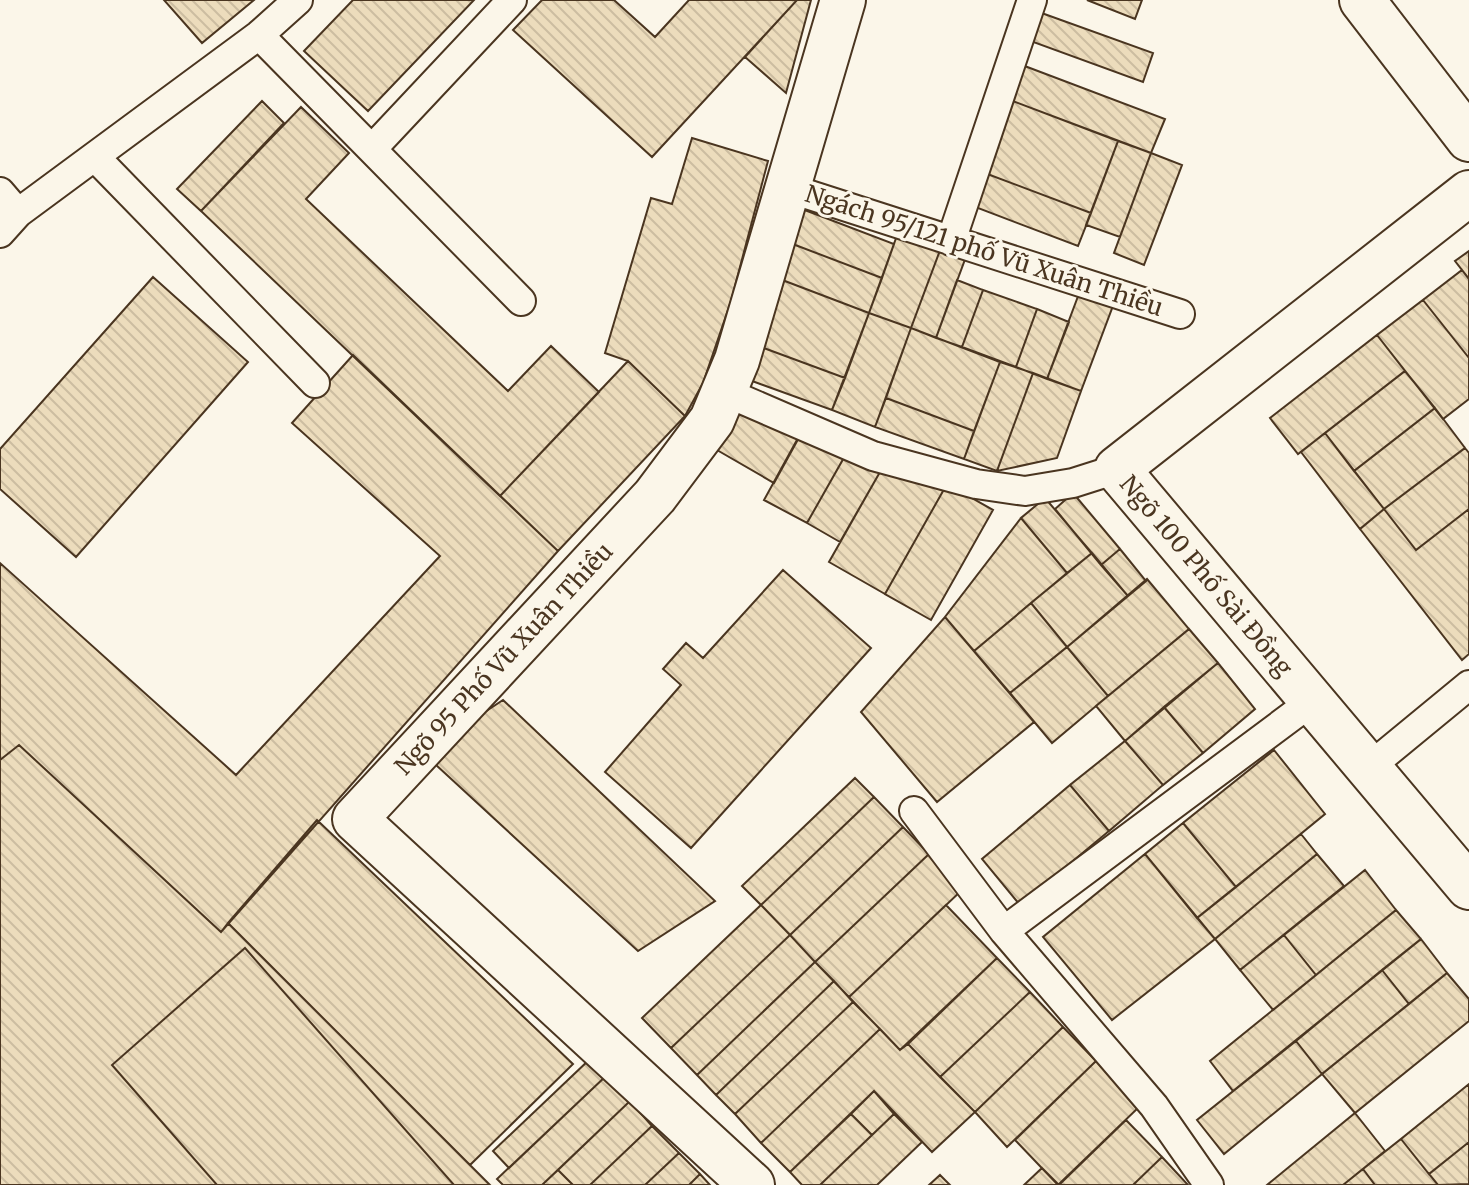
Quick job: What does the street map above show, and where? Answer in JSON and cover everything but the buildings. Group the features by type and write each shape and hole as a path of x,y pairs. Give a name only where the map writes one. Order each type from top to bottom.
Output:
{"street":[{"name":"Ngõ 95 Phố Vũ Xuân Thiều","path":"752,1185 355,819 655,496 695,447 725,392 843,0"},
{"path":"1362,0 1469,139"},
{"path":"1117,469 1469,193"},
{"name":"Ngõ 100 Phố Sài Đồng","path":"1117,469 1469,887"}],"lane":[{"path":"0,192 9,223 259,35 298,0"},
{"path":"372,149 512,0"},
{"path":"951,241 1032,0"},
{"path":"259,35 521,301"},
{"path":"95,157 315,383"},
{"name":"Ngách 95/121 phố Vũ Xuân Thiều","path":"788,188 1180,314"},
{"name":"Ngõ 100 Phố Sài Đồng","path":"725,392 873,456 976,484 1025,491 1073,483 1117,469"},
{"path":"1367,769 1469,685"},
{"path":"1004,931 1311,702"},
{"path":"914,811 1004,931 1154,1106 1209,1185"}]}
